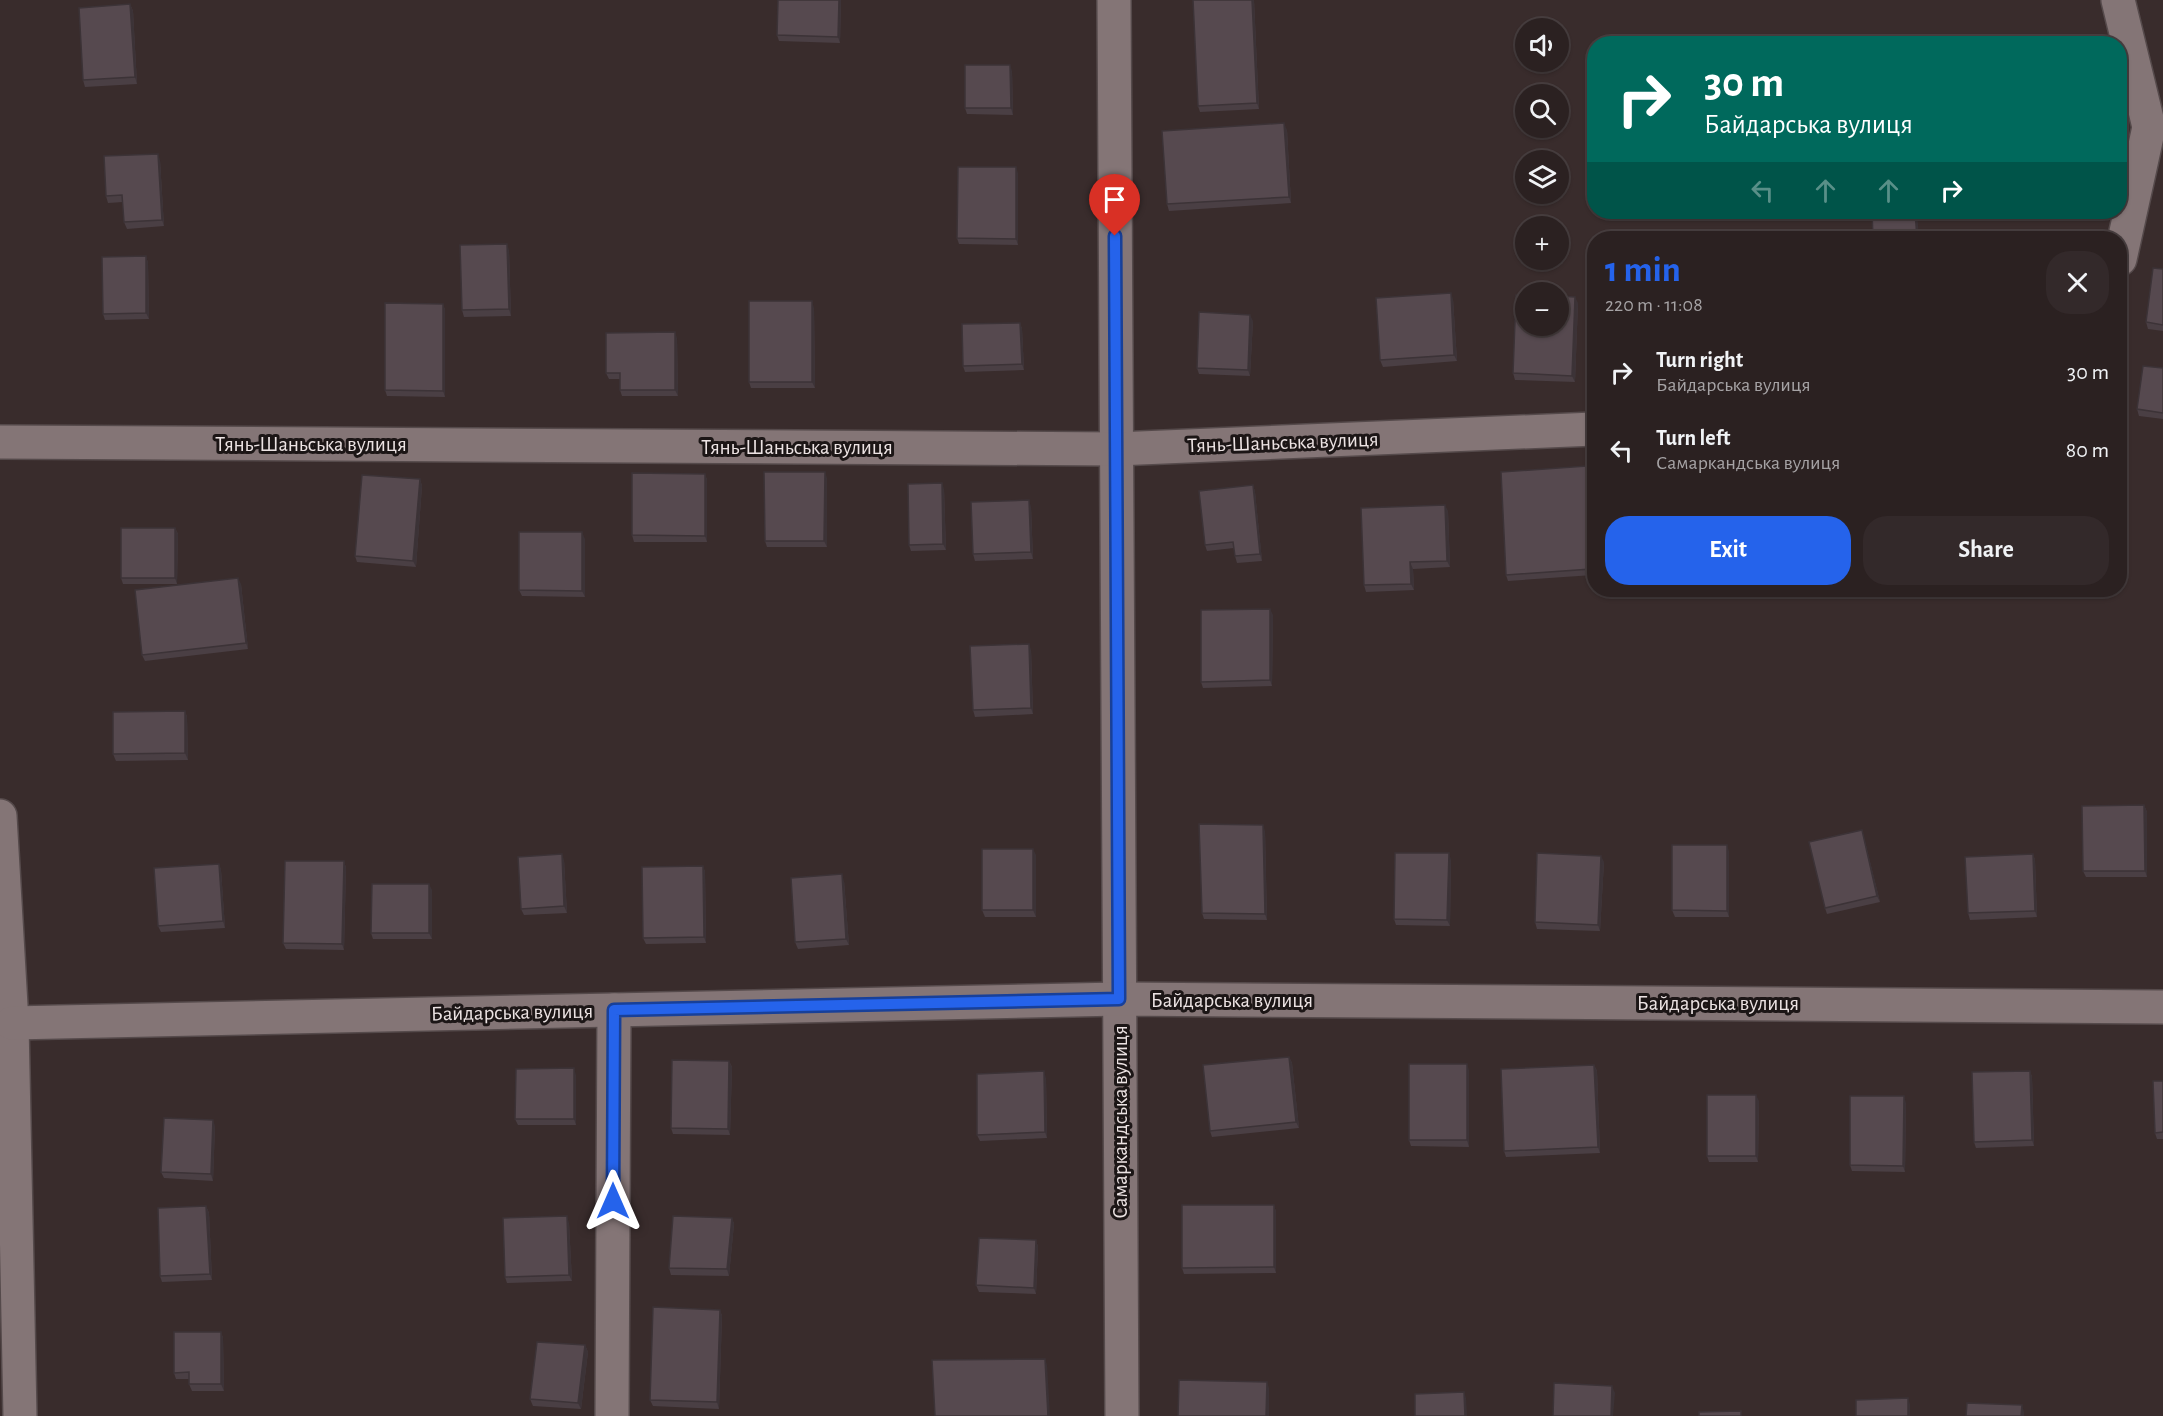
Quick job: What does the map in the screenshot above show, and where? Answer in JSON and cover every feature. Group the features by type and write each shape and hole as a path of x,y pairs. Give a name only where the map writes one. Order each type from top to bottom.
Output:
{"street":[{"name":"Самаркандська вулиця","path":"1114,0 1122,1416"},
{"path":"2118,0 2127,36"},
{"path":"2126,231 2149,127 2127,37"},
{"name":"Тянь-Шаньська вулиця","path":"0,442 1116,449 1587,429"},
{"path":"0,816 12,1023 20,1416"},
{"name":"Байдарська вулиця","path":"12,1023 1119,999 2163,1007"},
{"path":"612,1416 614,1010"}],"building":[{"path":"778,0 839,0 838,37 777,35"},
{"path":"1193,0 1252,0 1257,103 1198,106"},
{"path":"130,4 135,77 83,80 79,8"},
{"path":"965,65 1010,65 1011,108 965,108"},
{"path":"1284,123 1289,197 1167,204 1162,131"},
{"path":"158,154 162,220 124,222 122,195 106,196 104,156"},
{"path":"958,167 1016,167 1016,239 957,238"},
{"path":"1872,219 1916,219 1916,231 1873,231"},
{"path":"507,244 509,309 462,310 460,245"},
{"path":"146,256 146,313 103,314 102,257"},
{"path":"2153,268 2163,269 2163,325 2146,322"},
{"path":"1451,293 1454,355 1380,360 1376,298"},
{"path":"1569,297 1575,297 1572,376 1513,373 1515,321 1515,336 1569,336"},
{"path":"749,301 812,301 812,382 749,382"},
{"path":"385,303 443,304 443,391 385,390"},
{"path":"1199,312 1250,315 1248,370 1197,368"},
{"path":"1020,323 1022,364 963,366 962,324"},
{"path":"675,332 675,390 620,390 620,373 606,373 606,333"},
{"path":"2143,366 2163,368 2163,413 2137,409"},
{"path":"1587,466 1587,569 1506,575 1501,472"},
{"path":"764,472 825,472 824,541 765,541"},
{"path":"632,473 705,474 705,536 632,535"},
{"path":"362,475 420,479 413,561 355,556"},
{"path":"942,483 943,544 909,545 908,484"},
{"path":"1253,485 1260,554 1235,556 1233,542 1205,545 1199,491"},
{"path":"1029,500 1031,552 973,554 971,502"},
{"path":"1445,505 1447,561 1410,562 1411,584 1364,585 1361,508"},
{"path":"121,528 175,528 175,578 121,578"},
{"path":"519,532 582,532 582,591 519,590"},
{"path":"238,578 246,643 142,655 135,590"},
{"path":"1270,609 1270,680 1201,682 1201,610"},
{"path":"1029,644 1031,708 973,710 970,646"},
{"path":"185,711 185,753 113,754 113,712"},
{"path":"2144,805 2145,871 2083,871 2082,806"},
{"path":"1199,824 1263,825 1265,914 1202,913"},
{"path":"1862,830 1877,896 1825,908 1809,842"},
{"path":"1672,845 1727,845 1727,911 1672,910"},
{"path":"982,849 1033,849 1033,910 982,910"},
{"path":"1395,853 1449,853 1447,920 1394,919"},
{"path":"1537,853 1601,856 1598,925 1535,922"},
{"path":"562,854 564,906 521,909 518,857"},
{"path":"2033,854 2035,911 1968,913 1965,857"},
{"path":"285,861 344,861 342,944 283,943"},
{"path":"219,864 223,921 158,926 154,868"},
{"path":"703,866 704,937 643,938 642,867"},
{"path":"842,874 846,939 795,942 791,878"},
{"path":"372,884 429,884 429,933 371,933"},
{"path":"1289,1057 1296,1122 1210,1131 1203,1065"},
{"path":"672,1060 729,1061 728,1129 671,1128"},
{"path":"1409,1064 1467,1064 1467,1140 1409,1140"},
{"path":"1594,1065 1598,1147 1504,1151 1501,1069"},
{"path":"574,1068 574,1119 515,1119 516,1069"},
{"path":"1044,1071 1045,1132 977,1135 977,1074"},
{"path":"2030,1071 2032,1140 1974,1142 1972,1072"},
{"path":"2153,1081 2163,1081 2163,1132 2155,1133"},
{"path":"1707,1095 1756,1095 1756,1156 1707,1156"},
{"path":"1850,1096 1904,1096 1903,1166 1850,1165"},
{"path":"164,1118 213,1120 211,1174 161,1172"},
{"path":"1182,1205 1274,1205 1274,1267 1182,1268"},
{"path":"206,1206 210,1274 160,1276 158,1208"},
{"path":"567,1216 569,1275 505,1277 503,1218"},
{"path":"673,1216 732,1218 727,1269 669,1268"},
{"path":"979,1238 1036,1240 1034,1288 976,1285"},
{"path":"653,1307 720,1310 717,1402 650,1400"},
{"path":"174,1332 221,1332 221,1384 189,1384 189,1372 174,1373"},
{"path":"537,1342 585,1345 578,1403 530,1399"},
{"path":"1045,1359 1048,1416 935,1416 932,1360"},
{"path":"1179,1380 1267,1382 1266,1416 1178,1416"},
{"path":"1554,1383 1612,1386 1611,1416 1553,1416"},
{"path":"1464,1392 1465,1416 1415,1416 1415,1394"},
{"path":"1908,1398 1908,1416 1856,1416 1856,1400"},
{"path":"1967,1403 2022,1405 2021,1416 1966,1416"},
{"path":"1741,1411 1741,1416 1699,1416 1699,1412"}],"route":[{"path":"613,1201 614,1010 1119,999 1115,236"}]}
